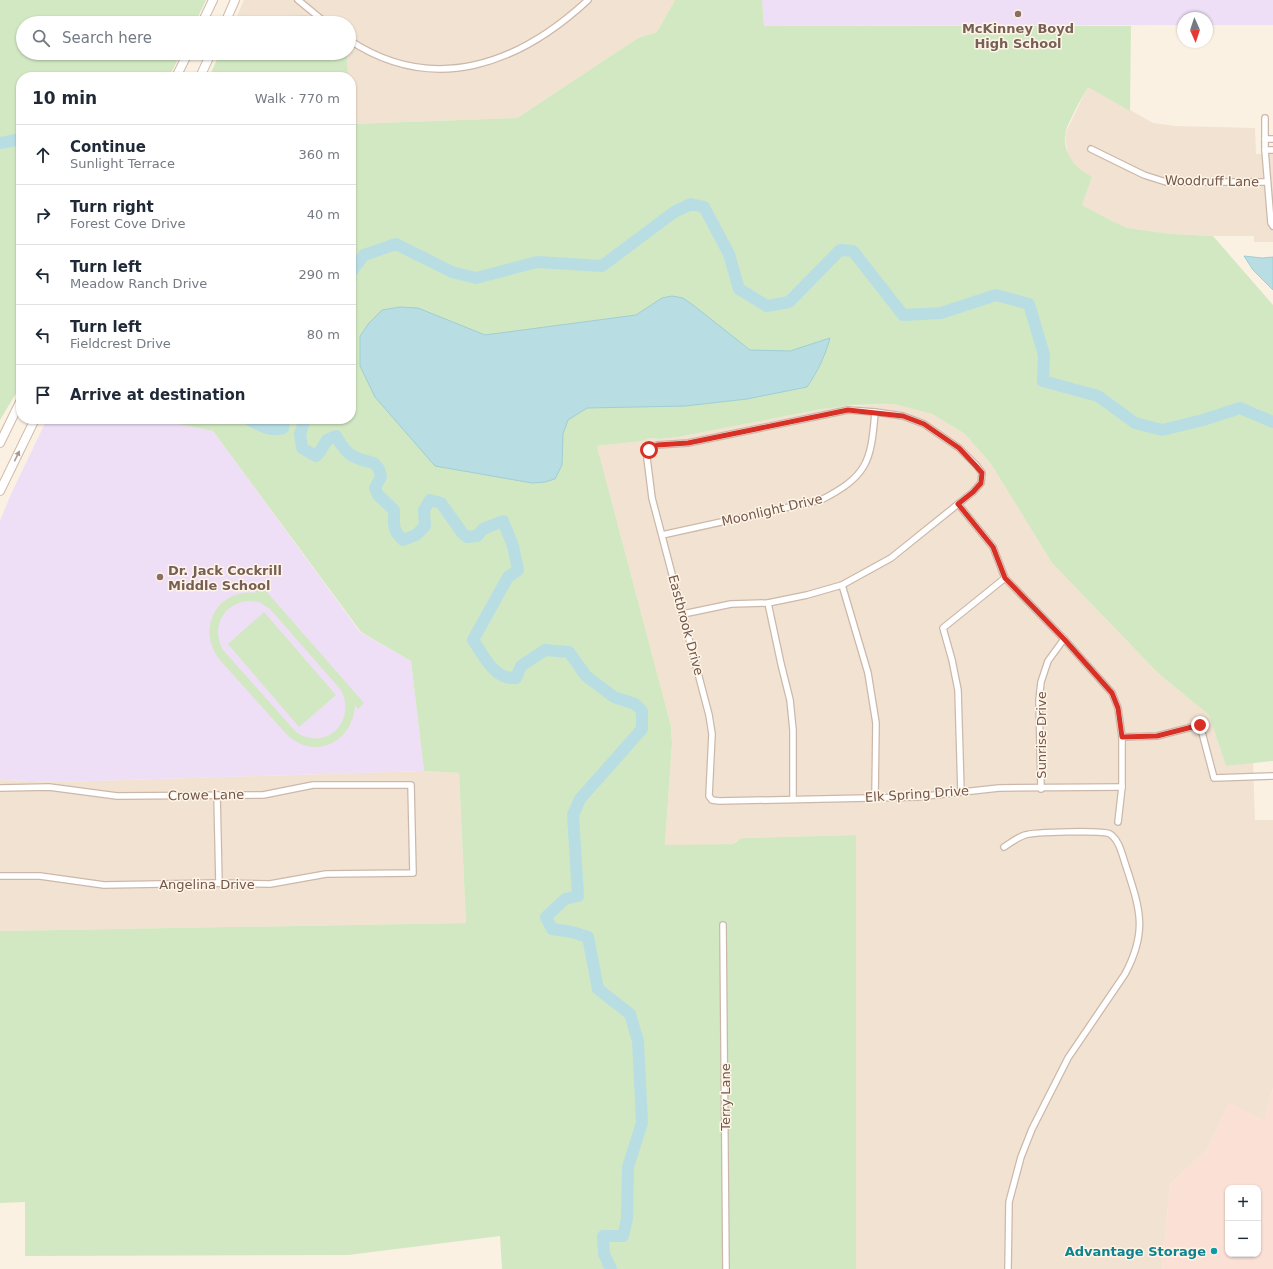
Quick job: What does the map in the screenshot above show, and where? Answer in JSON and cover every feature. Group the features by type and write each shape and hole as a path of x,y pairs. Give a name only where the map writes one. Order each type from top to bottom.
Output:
{"main road":[{"path":"205,16 213,0"},
{"path":"227,16 235,0"},
{"path":"178,72 184,60"},
{"path":"202,72 208,60"},
{"path":"0,442 16,410"},
{"path":"0,491 33,424"}],"street":[{"path":"298,0 317,16"},
{"path":"356,44 376,55 408,66 442,69 471,66 498,59 519,50 539,38 588,0"},
{"path":"1265,118 1267,182 1271,223 1273,226"},
{"path":"1265,139 1273,139"},
{"name":"Woodruff Lane","path":"1091,150 1144,175 1166,182 1267,182"},
{"path":"1265,150 1273,150"},
{"name":"Eastbrook Drive","path":"712,800 708,792 712,734 710,715 652,498 647,458 649,450 657,445 688,443 848,410 874,412"},
{"path":"683,614 731,604 768,603 807,595 842,585 891,558 973,492 981,483 982,473 959,448 924,424 903,416 874,412"},
{"name":"Moonlight Drive","path":"662,535 821,500 840,490 856,478 866,463 870,449 874,412"},
{"path":"958,504 993,547 1005,578 1064,639 1112,693 1118,708 1122,737 1122,787 1118,822"},
{"path":"961,792 958,690 952,660 943,628 1005,578"},
{"path":"842,585 868,673 874,709 876,723 875,798"},
{"path":"768,603 790,700 793,730 793,798"},
{"name":"Sunrise Drive","path":"1041,788 1039,700 1041,682 1048,661 1064,639"},
{"path":"1122,737 1157,736 1200,725 1214,778 1273,776"},
{"name":"Crowe Lane","path":"0,788 49,787 117,796 263,795 313,785 411,785 413,873"},
{"name":"Elk Spring Drive","path":"712,800 917,797 999,788 1122,787"},
{"path":"217,795 219,883"},
{"path":"1004,847 1025,834 1084,832 1109,833 1116,840 1138,901 1140,916 1140,931 1132,960 1125,974 1068,1058 1032,1129 1021,1157 1009,1202 1008,1269"},
{"name":"Angelina Drive","path":"0,876 40,876 104,884 270,884 326,874 413,873"},
{"name":"Terry Lane","path":"723,925 726,1269"}],"shaded area":[{"path":"244,0 675,0 657,32 638,38 517,118 356,124 356,72 348,72 347,60 356,60 356,16 237,16"},
{"name":"McKinney Boyd High School","path":"762,0 1273,0 1273,25 1213,25 1213,12 1177,12 1177,25 764,26"},
{"path":"1088,86 1153,123 1175,126 1255,128 1256,154 1273,154 1273,242 1254,242 1254,236 1171,234 1128,228 1082,205 1092,177 1080,170 1068,156 1065,134"},
{"path":"894,404 932,414 965,434 991,464 1052,563 1159,674 1209,715 1226,766 1253,763 1255,820 1273,820 1273,1088 1265,1121 1229,1103 1207,1150 1170,1184 1162,1269 856,1269 856,835 745,838 736,841 733,844 665,846 672,743 671,726 597,446 642,441 649,438 660,439 678,437 833,407"},
{"name":"Dr. Jack Cockrill Middle School","path":"45,424 178,424 213,431 360,632 411,661 424,771 61,782 0,780 0,521 11,494"},
{"path":"424,771 459,773 466,923 0,931 0,780 61,782"},
{"path":"1273,1088 1273,1269 1162,1269 1170,1184 1207,1150 1229,1102 1265,1121"}],"green space":[{"path":"0,0 206,0 198,16 16,16 16,60 178,60 172,72 16,72 16,393 0,420"},
{"path":"675,0 762,0 764,26 1131,26 1130,111 1088,87 1066,131 1066,149 1076,165 1092,177 1082,205 1128,228 1171,234 1213,236 1273,305 1273,417 1254,407 1273,420 1273,761 1226,766 1209,715 1159,674 1052,563 991,464 965,434 932,414 894,404 854,405 822,409 678,437 660,439 649,438 642,441 597,446 671,726 672,743 665,845 733,844 740,839 745,838 856,835 856,1269 502,1269 500,1236 348,1255 25,1256 25,1202 0,1203 0,931 466,923 459,773 424,771 411,661 361,632 213,431 178,424 356,424 356,124 517,118 638,38 657,32"},
{"path":"307,15 308,16 283,16"},
{"path":"217,60 347,60 348,72 211,72"},
{"path":"259,583 364,703 358,709 355,705 353,718 348,729 331,743 321,746 310,746 299,743 288,736 219,659 212,647 210,624 214,613 221,604 231,597 242,593 256,593 253,589","holes":["246,601 259,602 270,609 341,690 345,702 345,713 341,723 327,736 318,738 307,737 296,732 223,650 218,634 221,619 225,613 238,603"]},
{"path":"264,612 336,695 299,727 228,644"}],"water":[{"path":"1244,256 1262,258 1273,257 1273,290 1253,270"},
{"path":"672,296 683,298 750,350 790,351 830,338 826,351 815,375 807,387 747,399 685,406 587,408 568,420 563,434 562,465 555,479 545,482 532,483 435,466 375,397 360,366 360,336 369,323 382,310 400,307 418,308 485,335 636,315 662,298"}],"waterway":[{"path":"0,143 16,140"},
{"path":"356,265 364,255 396,244 452,272 476,278 537,262 602,266 674,212 691,204 704,207 729,254 739,289 767,306 789,302 840,250 853,251 903,315 941,313 996,295 1029,304 1044,355 1043,381 1098,396 1135,423 1162,430 1203,420 1240,408 1273,422"},
{"path":"256,424 274,429 283,428 283,424"},
{"path":"303,424 300,434 302,448 316,456 327,440 336,436 347,452 351,455 374,463 379,469 381,477 375,488 378,495 394,510 395,530 403,540 416,535 425,526 424,510 430,500 441,503 463,534 467,537 477,536 483,529 503,521 513,546 518,570 508,577 473,640 490,666 508,678 516,678 521,666 545,650 569,652 586,676 614,697 635,704 642,711 642,729 580,799 573,815 578,896 565,899 546,917 552,929 572,932 588,937 598,989 630,1014 638,1041 642,1123 628,1167 627,1219 623,1236 603,1236 604,1254 611,1269"}],"place":[{"name":"McKinney Boyd High School","path":"1018,14"},
{"name":"Dr. Jack Cockrill Middle School","path":"160,577"},
{"name":"Advantage Storage","path":"1214,1251"}],"route":[{"path":"649,450 657,445 688,443 848,410 903,416 924,424 959,448 982,473 981,483 973,492 958,504 993,547 1005,578 1064,639 1112,693 1118,708 1122,737 1157,736 1200,725"}]}
